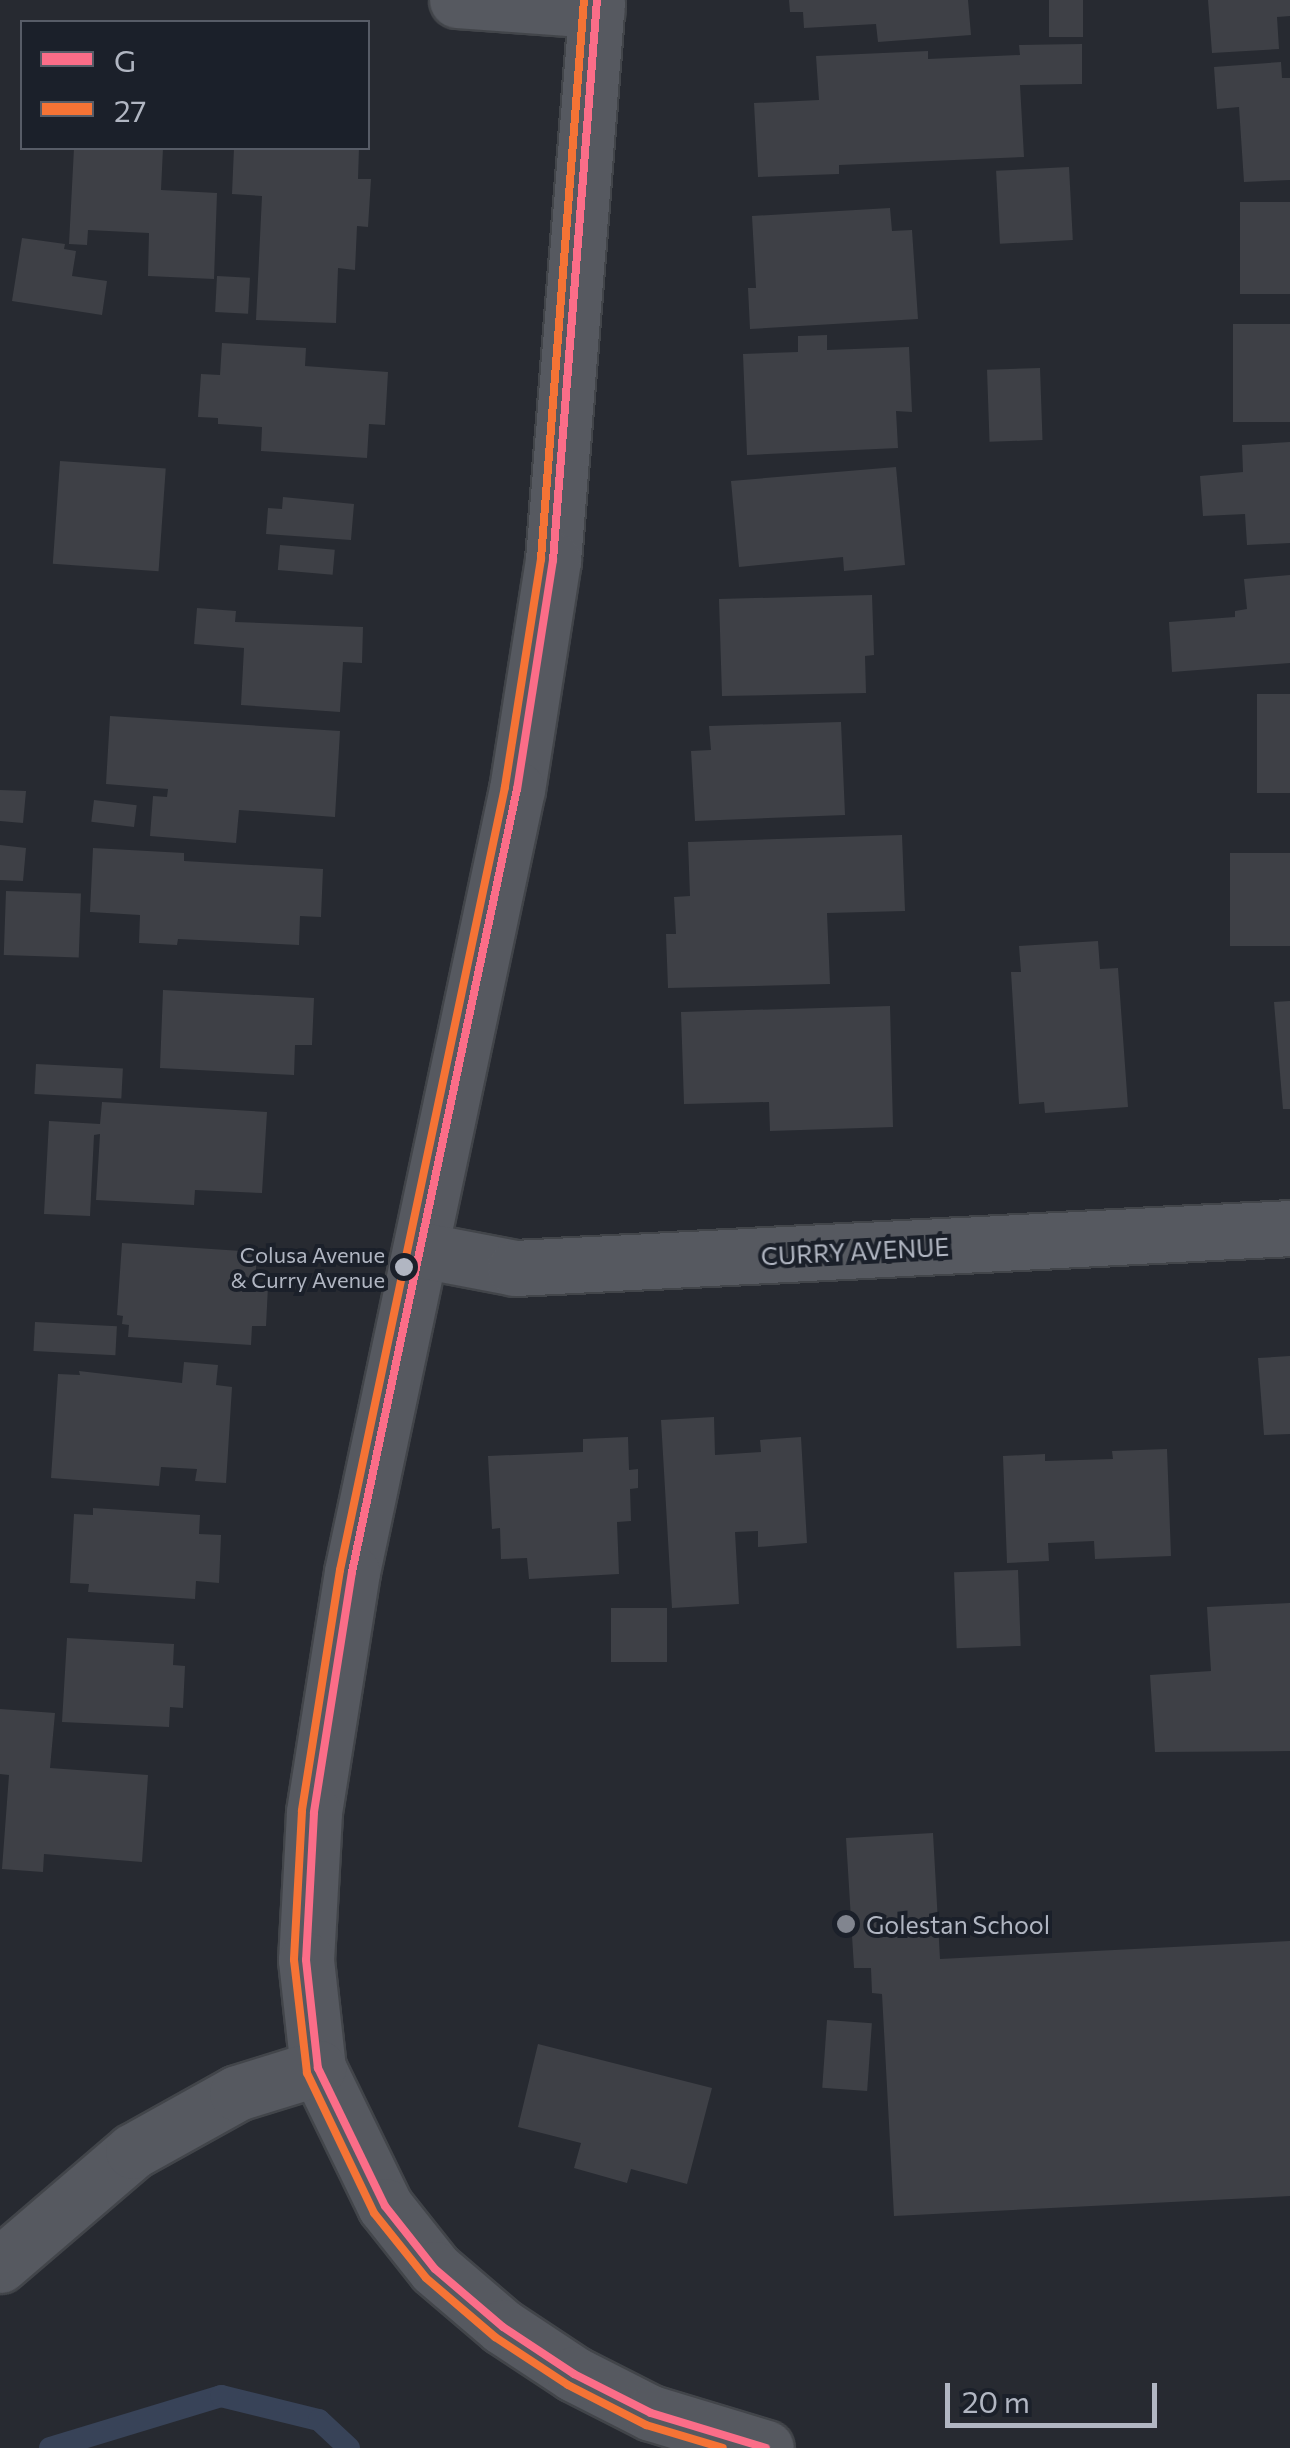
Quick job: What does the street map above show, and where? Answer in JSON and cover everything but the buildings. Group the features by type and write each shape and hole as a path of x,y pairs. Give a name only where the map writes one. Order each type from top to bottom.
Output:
{"street":[{"path":"457,0 597,5 554,560 517,789 421,1250 387,1390 352,1572 314,1813 306,1960 318,2068 386,2206 436,2269 502,2327 574,2374 650,2413 766,2448"},
{"name":"CURRY AVENUE","path":"421,1250 515,1268 1290,1228"},
{"path":"0,2265 133,2151 237,2093 318,2068"}],"waterway":[{"path":"50,2448 221,2396 319,2420 349,2448"}],"transit line":[{"name":"27","path":"584,0 541,559 505,787 340,1570 302,1811 294,1960 307,2073 374,2213 426,2278 495,2337 568,2385 646,2425 723,2448"},
{"name":"G","path":"597,0 553,560 517,789 352,1572 314,1813 306,1960 318,2068 385,2206 435,2269 503,2327 574,2374 651,2413 766,2448"}],"place":[{"name":"Colusa Avenue & Curry Avenue","path":"404,1267"},
{"name":"Golestan School","path":"846,1924"}]}
